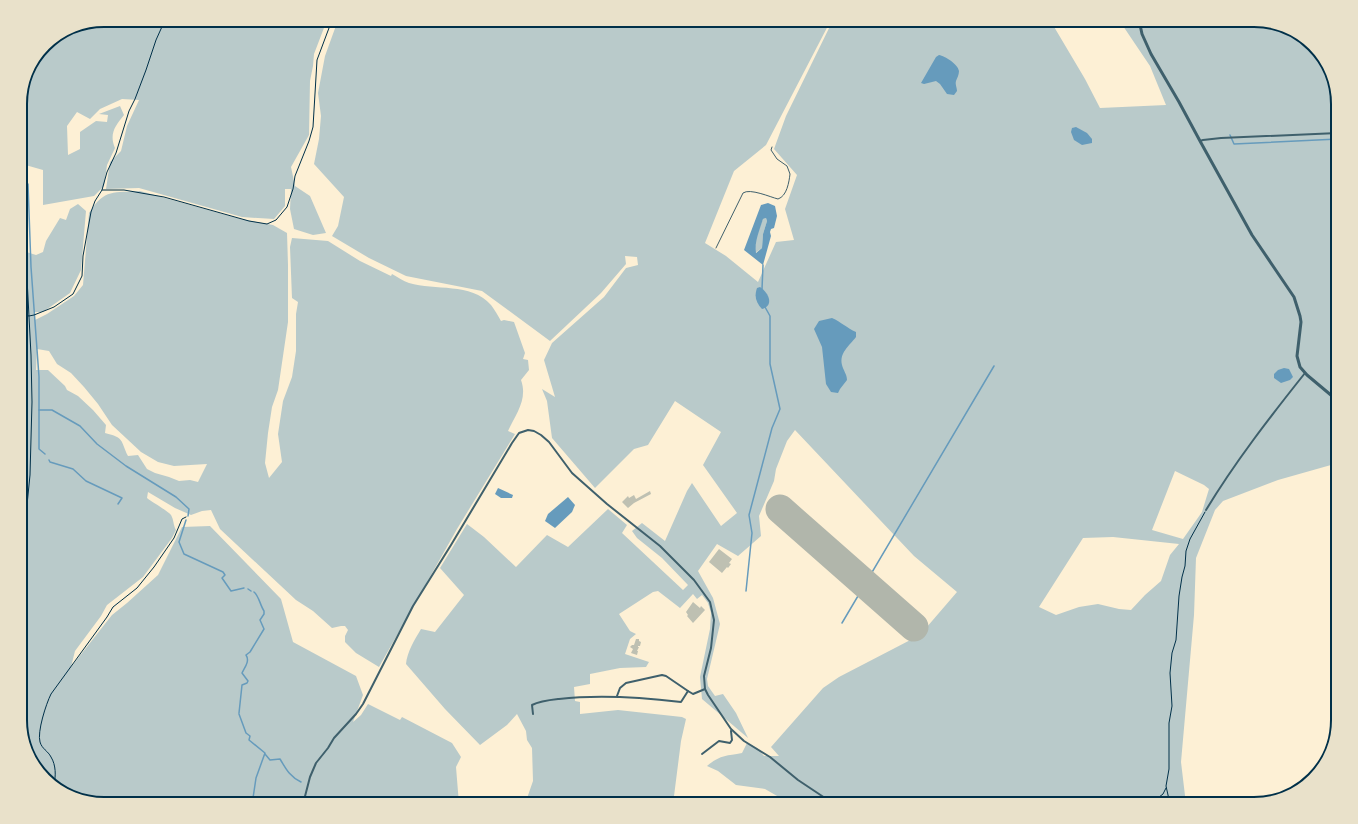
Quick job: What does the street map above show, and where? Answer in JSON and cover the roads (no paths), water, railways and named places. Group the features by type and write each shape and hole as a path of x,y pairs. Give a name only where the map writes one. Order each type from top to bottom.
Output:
{"street":[{"path":"1140,27 1151,54 1252,235 1294,297 1298,308 1300,322 1297,356 1300,367 1331,395"},
{"path":"1200,141 1221,138 1331,133"},
{"path":"1206,510 1222,483 1305,373"},
{"path":"305,797 311,773 316,763 334,738 363,704 413,606 425,586 512,443 519,433 528,430 534,431 549,442 572,472 607,504 660,546 694,580 710,602 714,620 711,648 704,676 705,689 708,695 731,730 744,741 770,757 798,780 824,797"},
{"path":"616,696 620,688 626,683 662,675 666,676 693,694 705,689"},
{"path":"533,714 532,704 541,702 575,697 616,696 681,702 688,691"},
{"path":"702,754 719,742 730,743 732,740 731,730"}],"lane":[{"path":"716,248 745,191 778,199 780,199 785,193 790,174 786,166 777,159 771,150 772,147"}],"water":[{"path":"939,55 951,61 958,68 959,72 956,82 957,91 954,95 947,94 936,81 924,84 921,83 936,57"},
{"path":"1076,127 1087,133 1092,139 1092,143 1082,145 1074,140 1071,132 1072,128"},
{"path":"768,203 775,206 777,216 774,228 771,229 770,232 771,236 763,265 744,250 761,205","holes":["766,218 767,221 763,234 762,248 756,253 757,240 763,219"]},
{"path":"760,287 766,292 769,298 768,305 762,309 757,302 756,297 757,288"},
{"path":"832,318 856,332 856,337 843,353 841,361 847,380 838,393 831,392 826,384 822,347 814,329 819,321"},
{"path":"1284,368 1289,369 1293,377 1290,380 1281,383 1274,378 1274,374 1278,370"},
{"path":"498,488 513,495 512,498 501,498 495,494"},
{"path":"568,497 575,505 572,512 555,528 545,521 548,514"}],"waterway":[{"path":"1230,135 1234,144 1331,139"},
{"path":"28,184 31,267 39,377 39,449 45,454"},
{"path":"762,289 763,265"},
{"path":"746,591 752,533 749,515 772,428 780,409 770,364 770,316 765,307"},
{"path":"842,623 994,366"},
{"path":"39,410 52,410 80,426 97,444 126,466 176,497 189,509 188,516"},
{"path":"49,460 50,462 73,469 86,481 122,498 118,504"},
{"path":"186,520 179,542 184,554 223,572 225,575 222,578 231,591 244,588"},
{"path":"239,713 242,685 248,681 242,673 247,662 246,655 250,652 264,629 260,620 264,614 264,611 254,592"},
{"path":"239,714 246,733 250,736 249,740 265,753 256,778 253,797"},
{"path":"265,754 270,760 280,759 291,775 301,782"}]}
